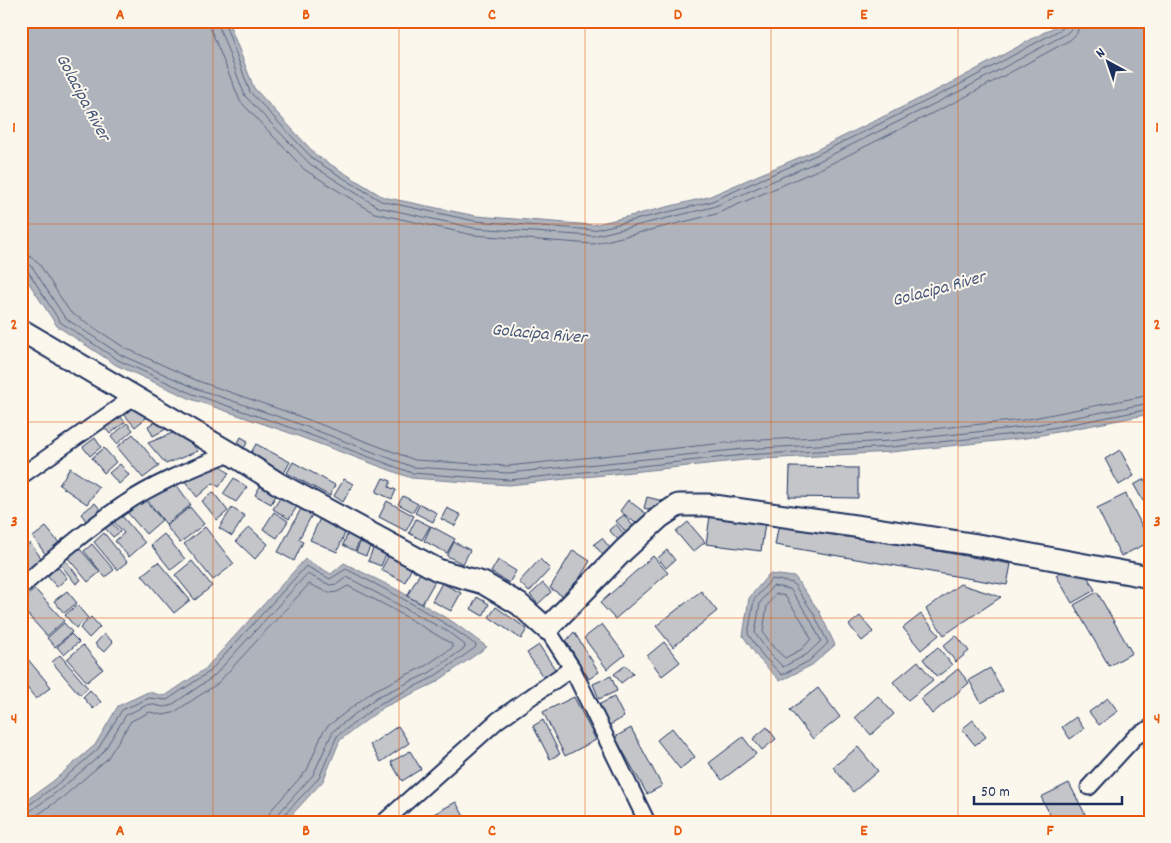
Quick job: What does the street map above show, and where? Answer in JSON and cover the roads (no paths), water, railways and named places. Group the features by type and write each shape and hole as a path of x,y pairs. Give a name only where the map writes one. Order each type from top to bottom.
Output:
{"street":[{"path":"21,330 135,396 280,484 438,570 483,583 519,604 547,629 572,668 647,822"},
{"path":"21,476 135,396"},
{"path":"21,587 80,537 124,504 170,479 230,453"},
{"path":"547,629 624,550 660,517 678,505 707,505 869,528 984,546 1150,577"},
{"path":"384,822 498,720 572,668"},
{"path":"1088,787 1135,737 1150,728"}],"water":[{"name":"Golacipa River","path":"21,21 228,21 254,88 317,156 383,197 476,216 593,225 708,197 814,151 955,81 1065,21 1150,21 1150,414 1026,438 891,452 745,460 509,485 411,478 191,399 116,365 57,326 21,271"},
{"path":"305,559 331,574 344,563 398,590 453,622 487,647 435,683 384,707 340,740 323,781 285,822 21,822 21,804 52,782 95,745 118,706 148,692 165,696 205,669"},
{"path":"769,574 795,577 819,611 835,645 812,665 780,681 759,659 743,636 749,598"},
{"path":"1150,741 1150,772 1143,745"}]}
